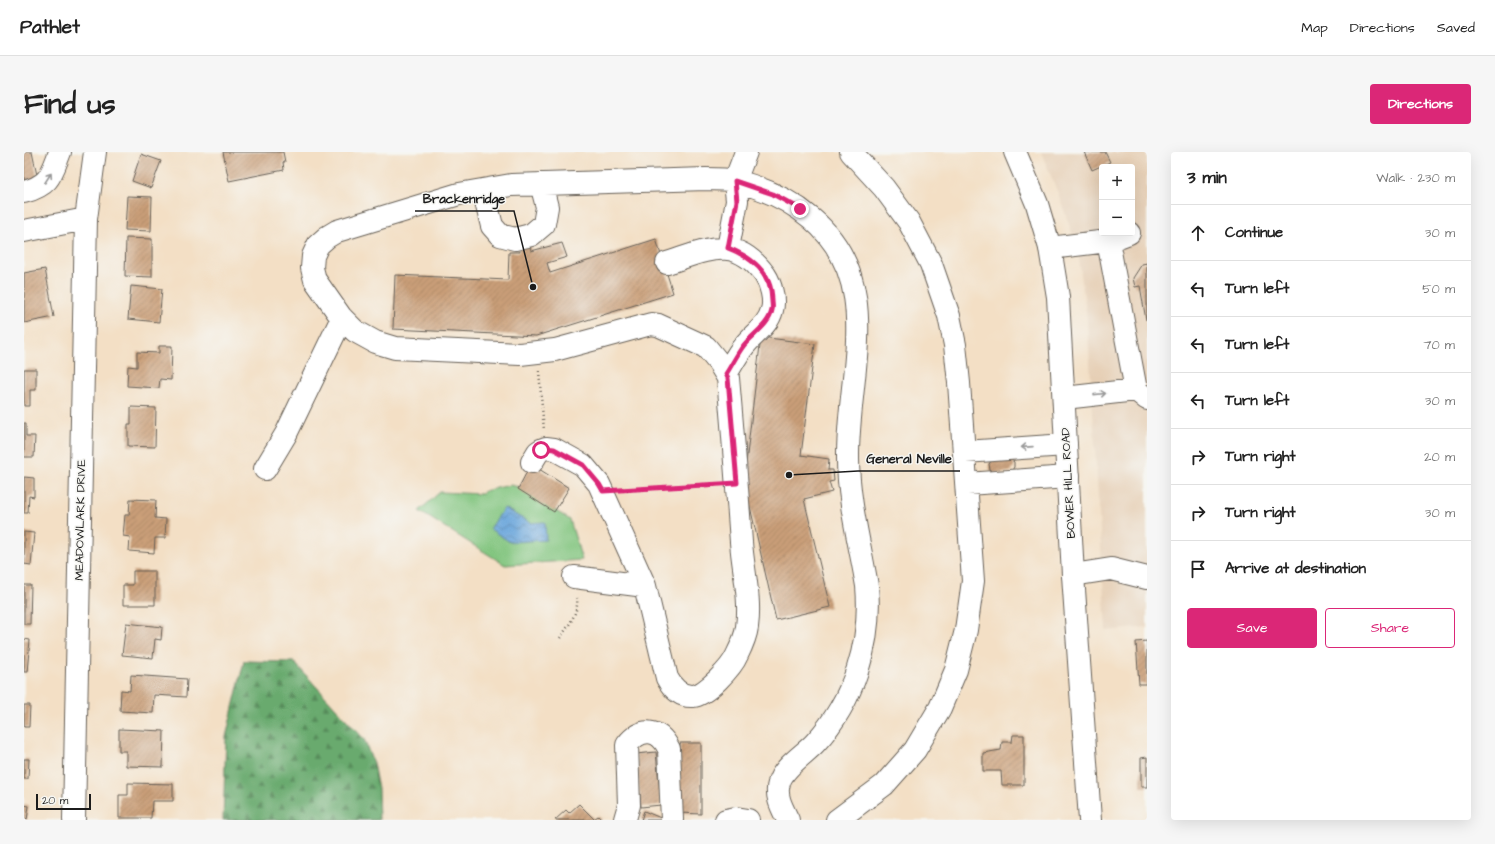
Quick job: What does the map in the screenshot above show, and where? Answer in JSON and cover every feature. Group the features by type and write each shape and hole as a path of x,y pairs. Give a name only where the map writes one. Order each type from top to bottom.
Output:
{"street":[{"path":"24,192 43,185 51,173 60,152"},
{"name":"MEADOWLARK DRIVE","path":"74,820 86,219 95,152"},
{"path":"728,248 737,201 735,181 746,152"},
{"path":"836,820 884,785 915,750 940,708 956,670 966,630 973,581 965,452 955,345 949,316 930,264 909,222 884,188 851,152"},
{"name":"BOWER HILL ROAD","path":"1015,152 1036,204 1050,248 1058,297 1073,575 1090,820"},
{"path":"742,347 706,347 658,325 651,324 555,350 520,354 395,348 376,342 355,331 342,318 315,280 312,268 313,256 318,245 327,237 337,232 459,194 511,185 706,179 735,181 773,194 800,209 824,229 840,250 850,272 857,304 857,344 848,457 849,483 867,586 867,630 861,659 852,684 837,715 821,737 806,753 783,773 779,782 779,801 788,820"},
{"path":"483,190 492,226 500,235 515,239 531,235 544,224 547,207 541,184"},
{"path":"24,231 86,219"},
{"path":"1135,231 1147,229"},
{"path":"1050,248 1108,241 1121,236"},
{"path":"1064,398 1142,394 1108,241"},
{"path":"667,263 707,251 728,248 743,254 756,264 766,278 772,293 772,310 764,326 742,347 726,374"},
{"path":"265,469 286,434 342,318"},
{"path":"539,455 554,449 583,465 599,484 645,586 671,685 676,690 690,696 697,695 717,680 736,656 747,628 748,597 741,544 728,378 719,363 706,347"},
{"path":"965,452 1066,444"},
{"path":"967,484 1068,477"},
{"path":"1073,575 1111,569 1147,578"},
{"path":"574,577 645,586"},
{"path":"625,819 629,805 627,744 638,734 646,732 660,736 666,742 669,749 672,820"},
{"path":"726,820 736,818 748,820"}],"path":[{"path":"539,377 539,455"},
{"path":"603,491 737,483"},
{"path":"560,638 576,610 577,602 574,577"}],"shaded area":[{"path":"1041,152 1147,152 1147,627 1106,631 1087,319 1079,259 1072,233 1058,193"}],"green space":[{"path":"510,485 519,487 570,520 582,560 505,565 419,511 440,492 482,494 484,491"},
{"path":"244,661 294,662 364,739 373,763 378,789 379,820 223,820 226,737"}],"water":[{"path":"504,508 530,523 545,522 546,540 510,542 490,529"}],"building":[{"path":"24,152 32,152 38,180 24,183"},
{"path":"223,152 283,152 285,162 283,162 284,170 229,181"},
{"path":"1084,152 1105,152 1110,162 1099,164 1099,167 1092,170"},
{"path":"141,154 161,161 151,188 132,181"},
{"path":"127,196 152,197 151,231 125,230"},
{"path":"126,238 152,239 152,277 125,276"},
{"path":"656,239 673,293 536,336 393,329 395,275 508,280 509,252 520,252 519,246 530,244 531,251 562,243 567,257 547,263 550,273"},
{"path":"1147,263 1146,320 1140,286 1135,287 1133,278 1142,264"},
{"path":"45,269 54,317 24,323 24,273"},
{"path":"131,286 162,289 159,322 128,319"},
{"path":"761,337 815,344 801,455 829,459 828,470 833,470 834,481 829,482 832,492 804,499 830,607 776,620 744,480"},
{"path":"159,346 172,346 171,380 160,379 159,388 127,386 128,366 137,367 137,352 159,353"},
{"path":"24,369 36,369 36,390 30,390 30,406 24,406"},
{"path":"131,407 156,408 155,447 128,446 128,424 131,424"},
{"path":"24,423 26,423 26,436 35,436 34,457 24,457"},
{"path":"1010,459 1014,462 1014,467 1011,472 993,473 990,470 989,464 992,460"},
{"path":"531,464 569,488 554,512 518,489"},
{"path":"24,477 34,478 34,497 29,496 28,513 24,513"},
{"path":"130,499 156,500 155,518 166,519 165,538 155,538 154,553 129,551 130,537 123,536 125,515 129,515"},
{"path":"24,532 34,533 31,565 24,564"},
{"path":"133,571 155,571 155,605 123,605 123,585 133,585"},
{"path":"24,585 31,585 30,624 24,624"},
{"path":"126,623 162,627 161,640 155,639 153,658 122,655"},
{"path":"24,639 30,640 27,672 24,672"},
{"path":"1147,641 1147,684 1139,684 1136,642"},
{"path":"131,675 187,679 186,697 154,695 153,713 120,711 121,690 130,691"},
{"path":"24,705 30,705 29,727 24,727"},
{"path":"119,729 164,731 163,767 126,766 126,751 119,751"},
{"path":"1013,735 1024,735 1024,785 1002,785 1001,771 983,771 983,753 1001,750 1002,742 1012,742"},
{"path":"680,743 701,743 701,814 679,813"},
{"path":"656,752 661,805 641,807 636,754"},
{"path":"1147,757 1147,787 1141,787 1141,758"},
{"path":"24,759 29,759 28,779 24,779"},
{"path":"128,783 173,784 173,801 152,801 151,818 119,818 119,795 128,795"},
{"path":"579,804 594,819 598,816 602,820 555,820 566,810 569,813"},
{"path":"24,805 29,806 27,820 24,820"},
{"path":"644,811 663,819 663,820 641,820"}],"place":[{"name":"Brackenridge","path":"533,287"},
{"name":"General Neville","path":"789,475"}],"route":[{"path":"541,450 546,448 554,449 583,465 603,491 737,483 728,378 726,374 742,347 764,326 772,310 772,293 766,278 756,264 743,254 728,248 737,201 735,181 773,194 800,209"}]}
